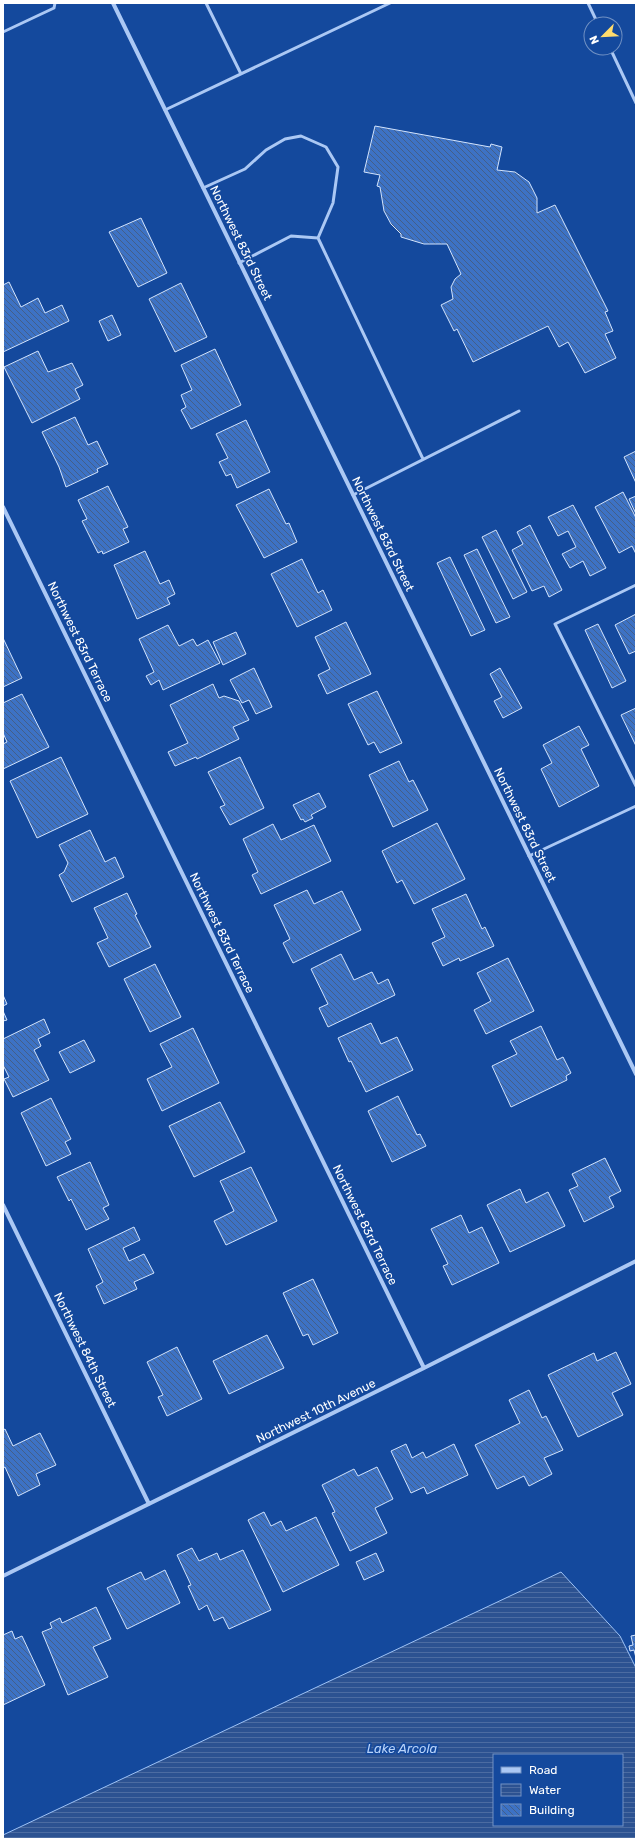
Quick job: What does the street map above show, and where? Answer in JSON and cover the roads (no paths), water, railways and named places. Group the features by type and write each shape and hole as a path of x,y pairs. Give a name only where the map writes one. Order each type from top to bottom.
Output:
{"street":[{"name":"Northwest 83rd Street","path":"113,3 636,1074"},
{"name":"Northwest 83rd Terrace","path":"3,507 424,1368"},
{"name":"Northwest 84th Street","path":"3,1205 150,1504"},
{"name":"Northwest 10th Avenue","path":"3,1576 424,1368 636,1261"}],"lane":[{"path":"3,32 54,8 55,3"},
{"path":"206,3 241,74"},
{"path":"165,110 390,3"},
{"path":"588,3 594,16"},
{"path":"614,56 636,103"},
{"path":"203,188 246,169 266,150 285,139 301,136 326,147 338,167 333,203 318,238 423,459"},
{"path":"239,263 291,236 318,238"},
{"path":"353,495 519,411"},
{"path":"636,585 555,624 636,786"},
{"path":"529,856 636,806"}],"water":[{"name":"Lake Arcola","path":"561,1572 620,1636 636,1668 636,1839 3,1839 3,1835"}]}
